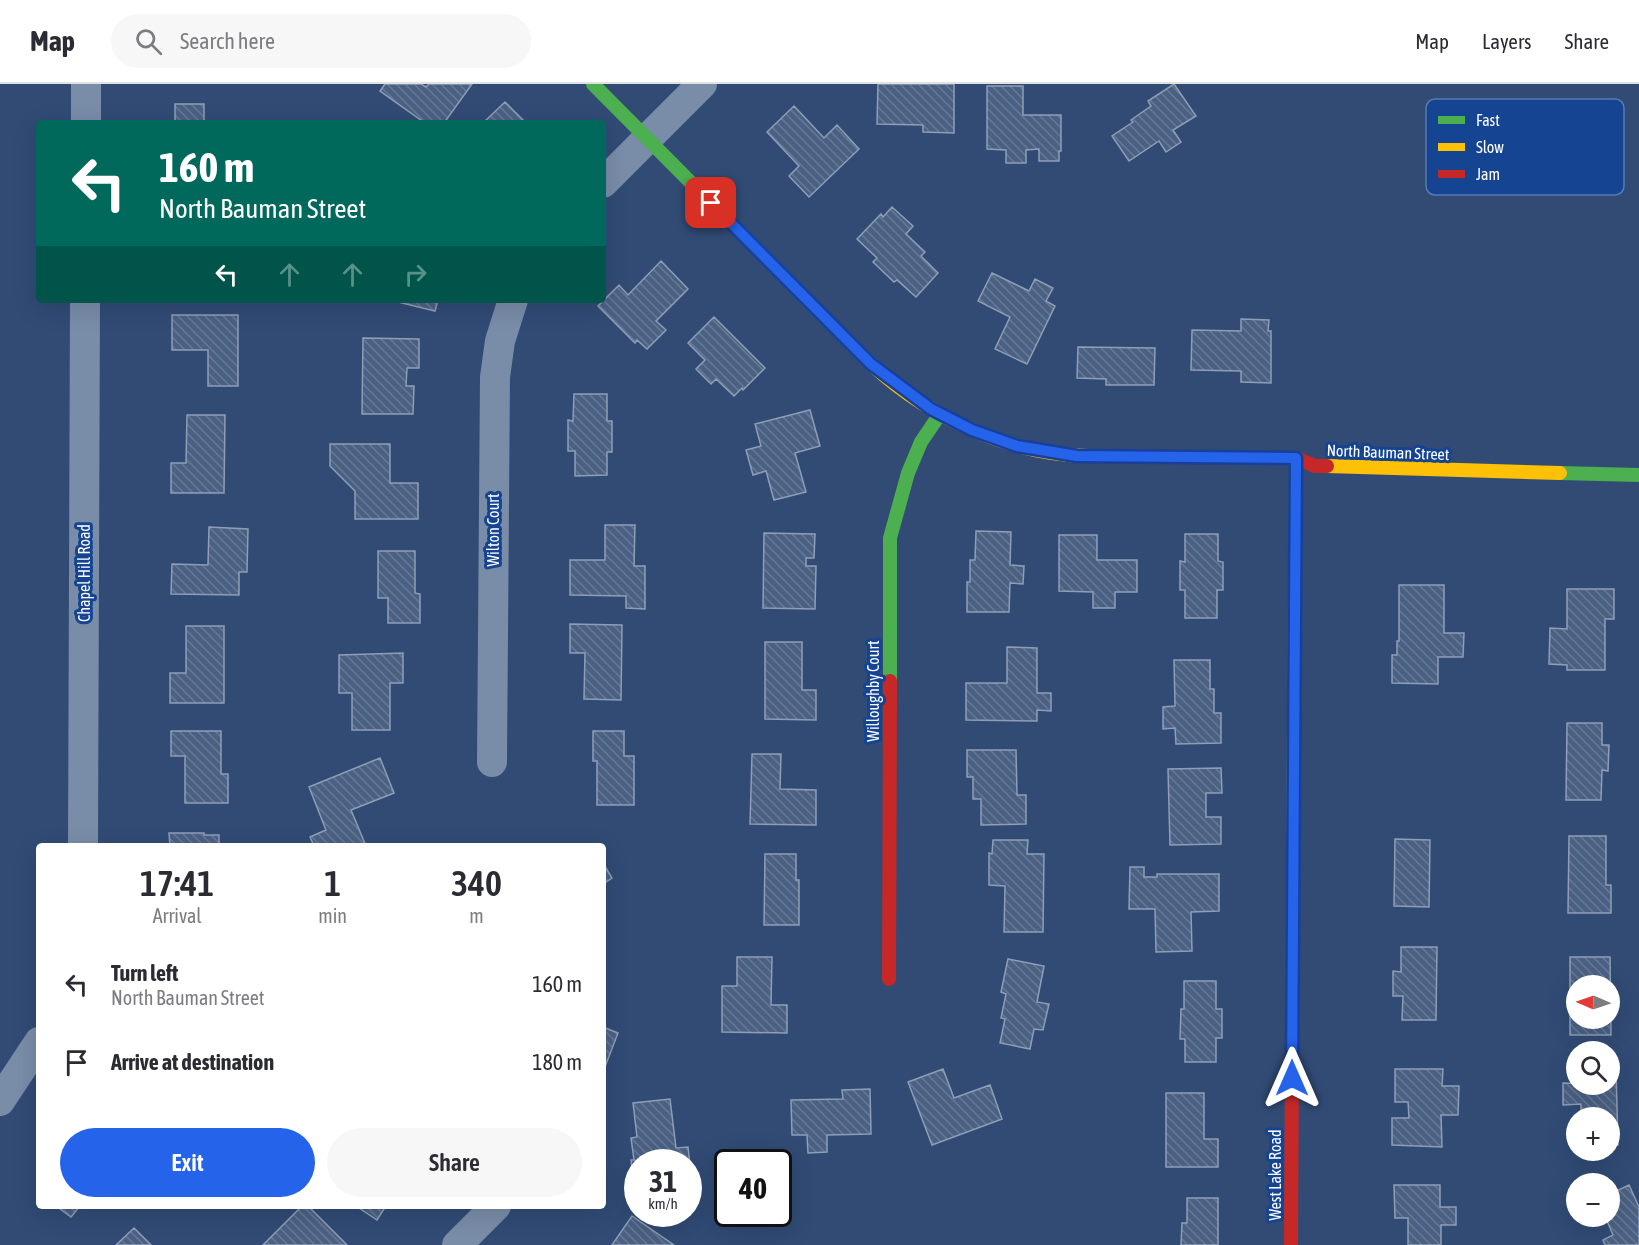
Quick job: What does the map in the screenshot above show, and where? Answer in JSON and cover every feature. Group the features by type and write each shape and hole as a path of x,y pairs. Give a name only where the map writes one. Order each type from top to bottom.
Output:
{"street":[{"path":"86,84 86,120"},
{"name":"North Bauman Street","path":"593,84 871,364 916,399 940,414 994,439 1040,451 1077,456 1296,458 1315,466 1639,475"},
{"path":"606,180 702,84"},
{"name":"Chapel Hill Road","path":"83,843 85,303"},
{"name":"Wilton Court","path":"492,762 495,377 500,340 512,303"},
{"name":"Willoughby Court","path":"889,979 890,538 897,502 909,467 923,438 940,414"},
{"name":"West Lake Road","path":"1291,1245 1296,458"},
{"path":"0,1101 36,1047"},
{"path":"457,1245 493,1209"}],"building":[{"path":"385,84 421,84 426,87 429,84 472,84 446,120 421,120 380,91"},
{"path":"878,84 954,84 954,133 923,132 923,125 877,124"},
{"path":"1174,84 1196,116 1173,130 1181,142 1166,152 1159,141 1129,161 1112,136 1151,106 1148,101"},
{"path":"987,86 1023,86 1023,115 1061,115 1059,161 1039,161 1039,149 1026,150 1026,163 1006,163 1006,150 987,149"},
{"path":"505,102 523,120 486,120"},
{"path":"175,104 204,104 204,120 175,120"},
{"path":"794,106 824,138 837,125 859,149 809,197 789,176 799,166 767,132"},
{"path":"892,207 913,226 906,234 925,252 921,256 938,273 916,297 897,280 894,282 873,262 877,258 857,239 881,214 883,217"},
{"path":"661,261 688,289 656,321 666,330 647,349 637,340 635,343 598,306 606,303 606,298 619,285 628,295"},
{"path":"992,273 1029,291 1035,279 1053,288 1046,301 1055,306 1027,364 995,349 1010,317 978,301"},
{"path":"402,303 437,303 435,311"},
{"path":"172,315 238,315 238,386 208,386 208,350 172,350"},
{"path":"714,317 765,368 734,396 716,379 711,384 696,369 705,360 688,343"},
{"path":"1241,319 1269,320 1271,383 1241,382 1241,371 1191,370 1192,330 1241,331"},
{"path":"363,338 419,339 419,368 407,368 406,386 414,386 413,414 362,414"},
{"path":"1078,347 1155,348 1154,385 1106,385 1106,379 1077,378"},
{"path":"574,394 607,394 607,421 612,421 612,452 607,452 607,475 575,476 575,451 568,451 568,420 573,421"},
{"path":"810,410 820,446 795,453 806,492 774,500 766,471 753,475 746,450 761,446 755,424"},
{"path":"187,415 225,415 224,493 171,493 171,463 186,463"},
{"path":"330,444 390,444 390,483 418,483 418,519 355,519 355,491 330,466"},
{"path":"605,525 635,525 634,566 645,566 645,609 626,608 626,596 570,595 570,560 605,560"},
{"path":"209,527 248,529 247,572 239,572 239,595 171,594 172,564 208,565"},
{"path":"976,531 1011,532 1010,565 1024,566 1023,584 1010,583 1009,612 967,612 967,582 970,582 970,560 975,560"},
{"path":"764,533 815,534 814,558 806,558 806,566 816,566 815,609 763,608"},
{"path":"1185,534 1218,534 1218,561 1223,562 1223,590 1217,590 1217,618 1185,618 1185,590 1180,590 1180,561 1185,562"},
{"path":"1059,535 1097,535 1097,560 1137,560 1137,592 1115,592 1115,608 1093,608 1093,592 1059,591"},
{"path":"378,551 415,551 415,593 420,594 420,623 388,623 388,598 378,598"},
{"path":"1399,585 1444,585 1444,633 1464,633 1463,657 1438,657 1438,684 1392,683 1392,655 1397,655 1397,641 1399,641"},
{"path":"1567,589 1614,589 1614,619 1605,619 1605,670 1567,670 1567,665 1549,664 1550,628 1567,629"},
{"path":"570,624 622,625 621,700 584,699 585,653 570,653"},
{"path":"186,626 224,626 224,703 170,703 170,673 186,673"},
{"path":"765,642 802,642 802,690 816,690 816,720 765,719"},
{"path":"1007,647 1037,648 1037,693 1051,693 1051,711 1037,710 1037,721 966,720 966,683 1007,683"},
{"path":"403,653 403,683 390,683 390,730 352,730 352,693 339,693 339,655"},
{"path":"1174,660 1210,660 1210,689 1214,689 1214,713 1221,713 1221,743 1176,744 1175,728 1163,729 1163,707 1175,706"},
{"path":"1567,723 1602,723 1602,745 1609,745 1608,771 1602,770 1601,800 1566,800"},
{"path":"171,731 221,731 221,774 228,774 228,803 185,803 185,756 171,756"},
{"path":"593,731 624,731 624,756 634,756 634,805 597,805 597,761 593,761"},
{"path":"967,750 1016,750 1017,795 1026,795 1026,824 981,825 981,799 973,799 973,777 967,777"},
{"path":"752,754 781,754 780,789 816,790 816,825 750,824"},
{"path":"380,758 394,793 351,810 365,843 313,843 310,837 326,830 309,787"},
{"path":"1221,768 1222,793 1206,793 1206,817 1221,817 1221,844 1170,845 1168,769"},
{"path":"169,833 219,835 219,843 170,843"},
{"path":"1569,836 1606,836 1606,885 1611,885 1611,913 1568,913"},
{"path":"1395,839 1430,840 1429,907 1394,906"},
{"path":"993,840 1028,840 1027,854 1044,854 1043,932 1004,932 1005,886 989,885 989,853 992,854"},
{"path":"765,854 796,854 796,880 799,880 799,925 764,925"},
{"path":"1130,867 1144,867 1144,877 1157,877 1157,874 1219,874 1219,911 1191,912 1192,951 1156,952 1155,909 1129,909"},
{"path":"606,868 612,878 606,882"},
{"path":"1401,947 1437,947 1436,1020 1402,1020 1403,996 1393,996 1393,971 1401,972"},
{"path":"737,957 772,957 771,1005 787,1005 787,1033 722,1032 722,986 737,986"},
{"path":"1570,957 1610,957 1610,975 1570,975"},
{"path":"1008,959 1044,966 1037,1002 1049,1004 1043,1030 1034,1029 1030,1049 1000,1043 1005,1019 1001,1018 1006,994 1001,992"},
{"path":"1184,981 1216,981 1216,1009 1222,1009 1222,1038 1216,1038 1216,1062 1185,1062 1185,1039 1180,1039 1181,1009 1184,1009"},
{"path":"606,1028 618,1033 606,1064"},
{"path":"1570,1029 1611,1029 1611,1035 1570,1035"},
{"path":"943,1069 954,1098 990,1085 1002,1119 932,1145 908,1082"},
{"path":"1395,1069 1443,1069 1442,1086 1459,1086 1458,1115 1441,1115 1442,1147 1392,1145 1392,1118 1409,1118 1408,1102 1395,1102"},
{"path":"1563,1083 1566,1083 1566,1095 1617,1095 1617,1107 1563,1105"},
{"path":"870,1089 871,1134 827,1135 827,1152 808,1153 807,1135 792,1135 791,1100 843,1099 842,1090"},
{"path":"1166,1093 1204,1093 1204,1139 1218,1139 1218,1167 1166,1167"},
{"path":"670,1099 676,1148 688,1147 688,1149 632,1149 631,1138 637,1137 633,1103"},
{"path":"1394,1185 1440,1185 1440,1207 1456,1207 1456,1225 1441,1225 1441,1245 1408,1245 1408,1218 1395,1218"},
{"path":"1629,1185 1639,1207 1639,1245 1605,1245 1603,1240 1613,1235 1610,1227 1620,1227 1620,1189"},
{"path":"1187,1198 1218,1198 1218,1245 1181,1245 1182,1223 1187,1223"},
{"path":"60,1209 78,1209 71,1217"},
{"path":"299,1209 311,1209 347,1245 263,1245"},
{"path":"360,1209 384,1209 377,1220"},
{"path":"624,1227 648,1227 674,1245 612,1245"},
{"path":"134,1228 151,1245 116,1245"}],"traffic: fast":[{"path":"593,84 860,353"},
{"path":"890,681 890,538 908,473 921,442 940,414"},
{"path":"1293,863 1296,458"},
{"path":"1560,473 1639,475"}],"traffic: slow":[{"path":"860,353 908,394 964,426 994,439 1025,448 1056,454 1088,456"},
{"path":"1327,466 1560,473"}],"traffic: jam":[{"path":"1088,456 1296,458 1315,466 1327,466"},
{"path":"889,979 890,681"},
{"path":"1291,1245 1293,863"}],"route":[{"path":"711,203 871,364 931,409 972,430 1017,446 1077,456 1296,458 1292,1078"}]}
